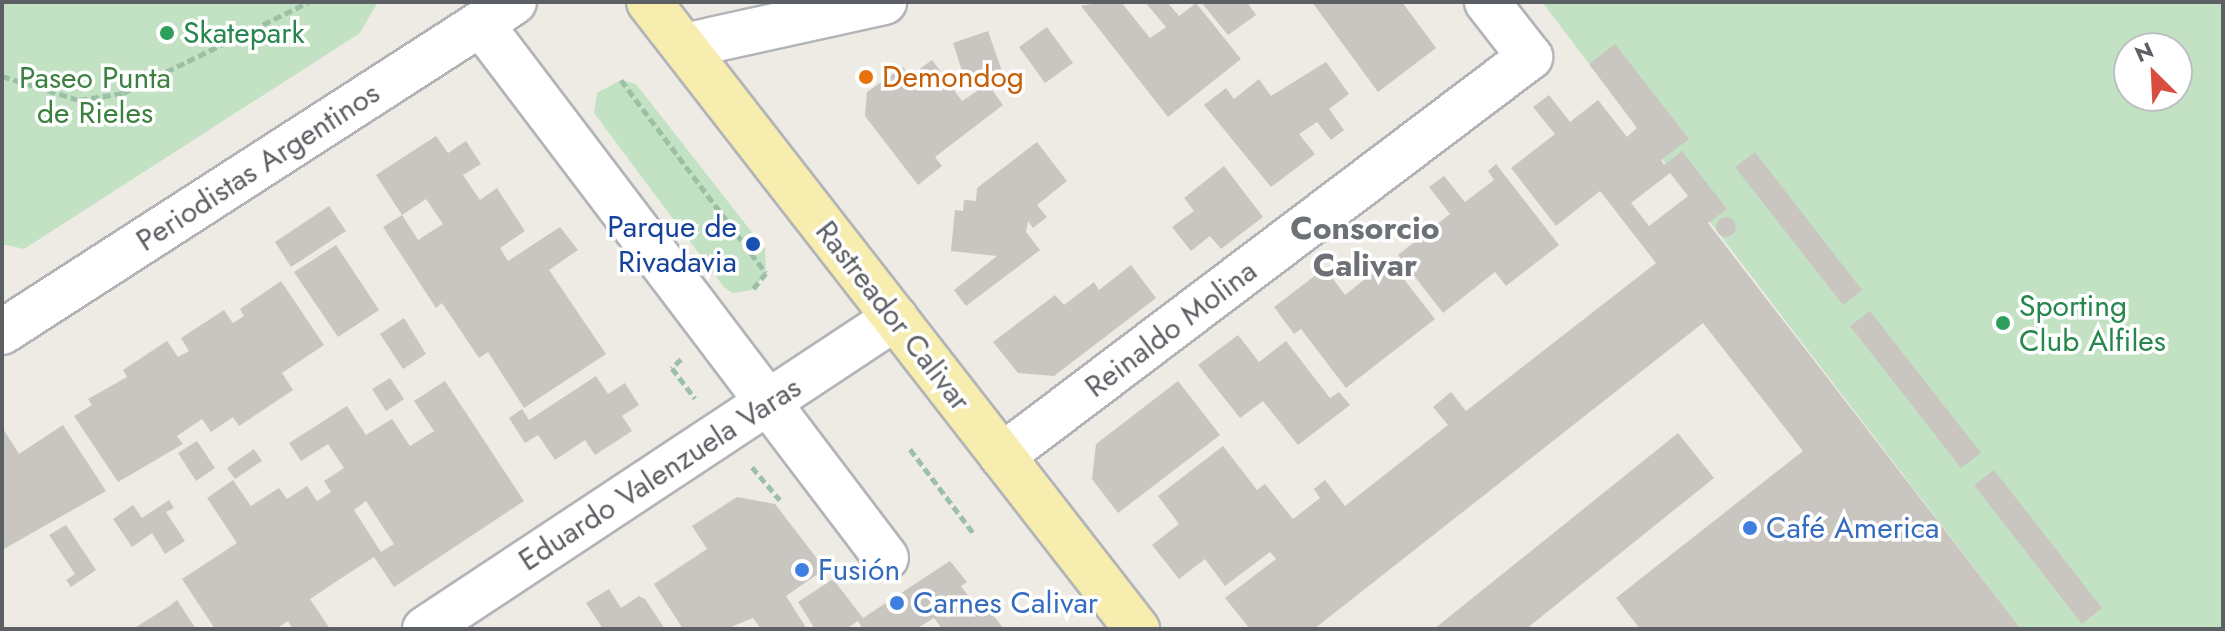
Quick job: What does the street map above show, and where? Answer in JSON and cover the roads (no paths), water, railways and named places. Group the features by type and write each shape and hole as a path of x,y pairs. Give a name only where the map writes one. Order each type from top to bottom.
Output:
{"main road":[{"name":"Rastreador Calivar","path":"649,2 1137,629"}],"street":[{"path":"684,46 884,2"},
{"name":"Reinaldo Molina","path":"1002,456 1530,57 1487,2"},
{"path":"498,13 767,403 886,558"},
{"name":"Periodistas Argentinos","path":"6,321 498,13"},
{"name":"Eduardo Valenzuela Varas","path":"425,629 895,318"}],"place":[{"name":"Skatepark","path":"167,33"},
{"name":"Demondog","path":"866,77"},
{"name":"Parque de Rivadavia","path":"753,244"},
{"name":"Sporting Club Alfiles","path":"2003,323"},
{"name":"Café America","path":"1750,528"},
{"name":"Fusión","path":"802,570"},
{"name":"Carnes Calivar","path":"897,603"}],"district":[{"name":"Consorcio Calivar","path":"1365,248"}],"park label":[{"name":"Paseo Punta de Rieles","path":"95,95"}]}
